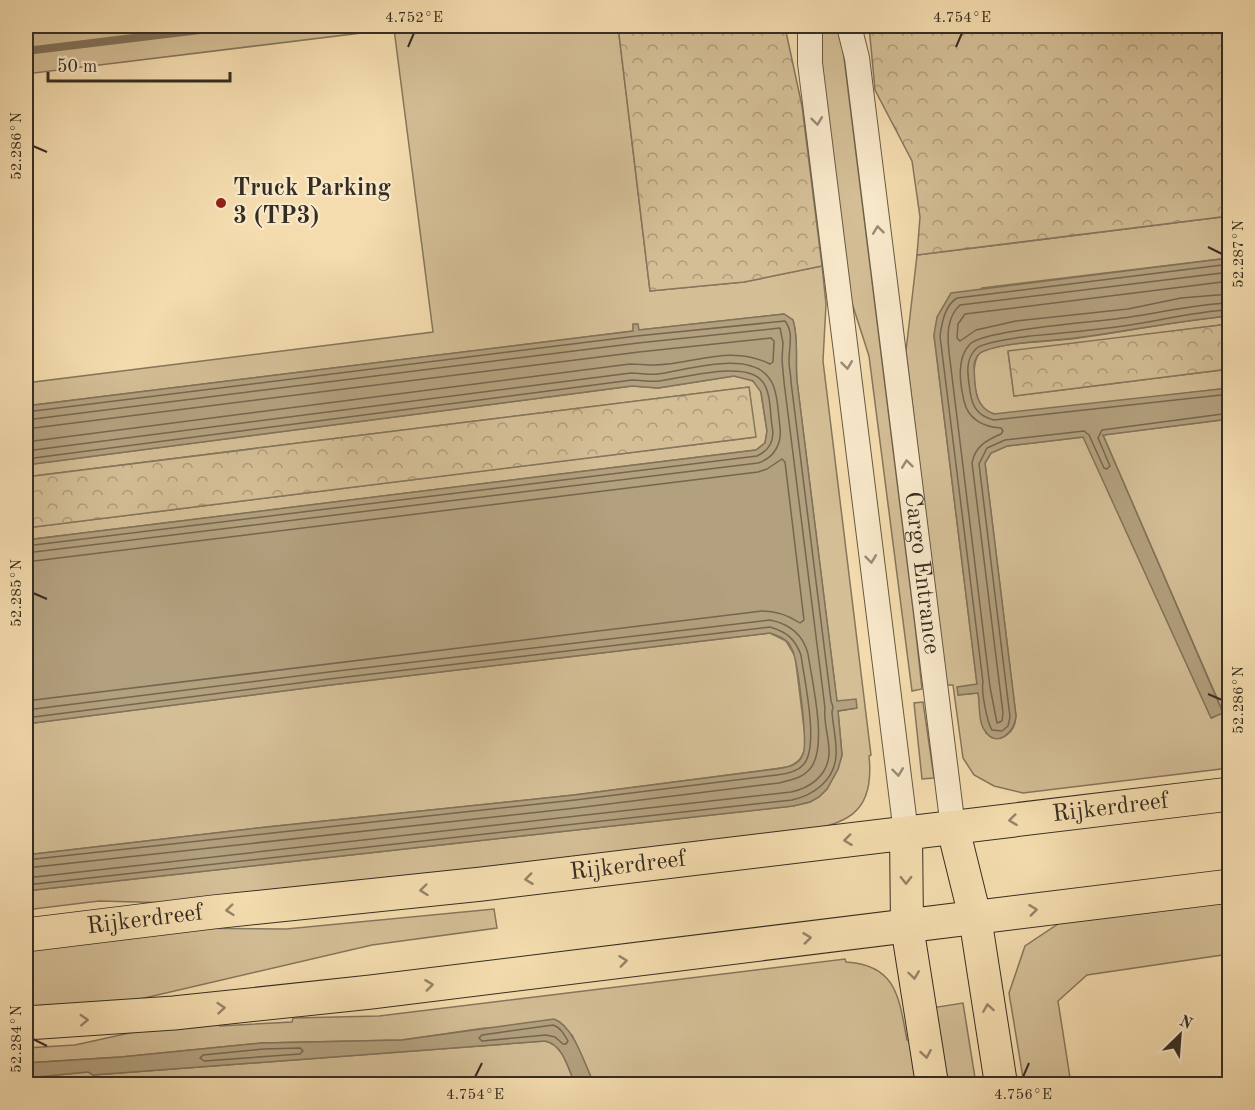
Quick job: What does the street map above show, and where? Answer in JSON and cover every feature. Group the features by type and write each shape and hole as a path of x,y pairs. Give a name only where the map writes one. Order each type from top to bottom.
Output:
{"highway":[{"name":"Rijkerdreef","path":"26,934 482,884 1230,794"},
{"path":"26,1023 280,1003 1230,885"}],"main road":[{"name":"Cargo Entrance","path":"953,828 975,917 1000,1084"},
{"name":"Cargo Entrance","path":"906,833 907,926 932,1084"}],"street":[{"name":"Cargo Entrance","path":"795,26 810,63"},
{"name":"Cargo Entrance","path":"810,26 810,63 906,833"},
{"name":"Cargo Entrance","path":"849,26 857,58 953,828"},
{"name":"Cargo Entrance","path":"857,58 860,26"}],"green space":[{"path":"26,26 618,26 650,291 744,282 822,266 826,304 823,361 871,755 869,756 870,778 860,807 837,823 786,835 175,903 99,901 26,910 26,891 793,806 810,802 827,789 838,769 842,755 838,711 857,708 837,702 797,381 796,335 793,320 784,314 639,330 636,324 633,325 634,331 26,406 26,383 433,332 394,29 26,74"},
{"path":"618,26 748,26 770,29 785,27 802,106 822,266 744,282 650,291"},
{"path":"820,26 840,26 922,689 912,691 869,356 850,297 821,60"},
{"path":"869,26 1229,26 1229,216 917,255 920,217 912,161 875,90"},
{"path":"1229,216 1229,258 982,288 934,335 977,684 958,695 978,693 986,733 992,736 1007,735 1013,728 1016,716 985,463 991,453 1007,446 1084,437 1212,718 1223,712 1103,435 1229,419 1229,768 1023,793 994,786 974,775 963,758 953,685 946,685 906,351 917,255"},
{"path":"1229,316 1229,324 1008,352 1014,396 1229,369 1229,388 1003,415 985,411 978,399 974,382 975,364 981,352 988,349 1011,344 1071,339"},
{"path":"1229,324 1229,369 1014,396 1008,351"},
{"path":"734,376 750,379 760,387 767,431 765,443 756,450 26,540 26,528 755,437 749,387 26,477 26,465 632,386 658,388"},
{"path":"749,387 756,437 26,528 26,477"},
{"path":"770,633 786,641 795,656 806,744 800,758 788,767 574,795 26,855 26,724 330,685"},
{"path":"923,702 934,778 922,779 914,703"},
{"path":"1229,900 1229,954 1087,975 1058,1001 1071,1084 1024,1084 1009,993 1025,946 1061,922"},
{"path":"494,909 497,928 372,945 123,1003 26,1009 26,948 175,928 286,929"},
{"path":"845,959 846,962 863,964 876,970 893,986 898,998 907,1040 910,1041 918,1084 594,1084 572,1035 485,1028 402,1040 262,1043 121,1057 26,1063 26,1048 75,1045 143,1030 220,1023 220,1026 292,1022 293,1018 379,1016"},
{"path":"963,1003 976,1084 945,1084 931,1008"},
{"path":"545,1041 557,1047 561,1052 575,1084 26,1084 26,1078 88,1072 93,1075"}],"water":[{"path":"1229,258 1229,316 1075,338 1006,345 982,352 977,356 974,365 975,387 979,400 987,411 994,414 1229,388 1229,419 1103,435 1223,713 1211,718 1083,437 1007,446 991,453 985,463 1016,716 1009,733 1000,738 990,736 981,723 978,693 958,695 957,687 977,684 934,335 937,317 951,293"},
{"path":"784,314 793,320 796,335 797,381 837,701 856,699 857,708 838,711 842,755 838,769 827,789 819,797 793,806 26,891 26,855 574,795 776,769 799,761 803,754 804,735 799,685 792,649 786,640 770,633 330,685 26,724 26,540 756,450 765,443 767,431 761,392 753,381 734,376 658,388 632,386 26,465 26,406 633,331 633,324 638,324 639,330"},
{"path":"554,1019 567,1029 573,1038 594,1084 575,1084 561,1052 557,1047 545,1041 26,1078 26,1063 121,1057 262,1043 402,1040"}],"waterway":[{"path":"26,51 233,26"}],"place":[{"name":"Truck Parking 3 (TP3)","path":"221,203"}]}
